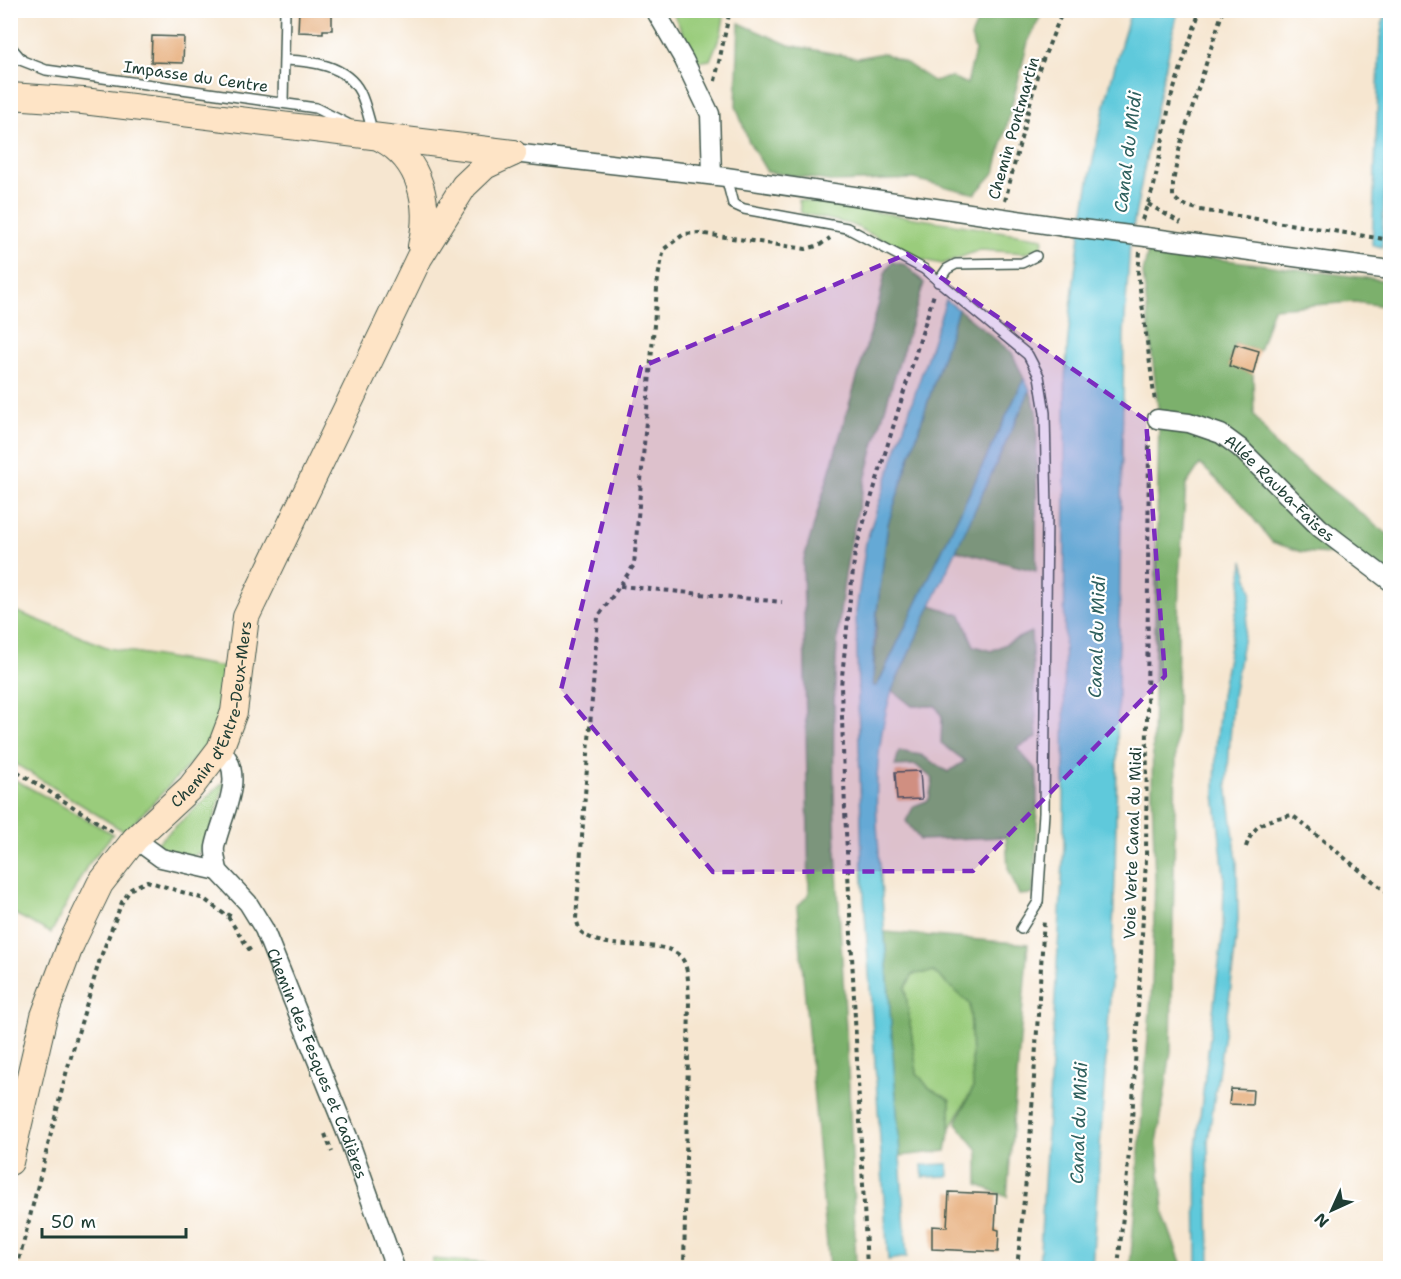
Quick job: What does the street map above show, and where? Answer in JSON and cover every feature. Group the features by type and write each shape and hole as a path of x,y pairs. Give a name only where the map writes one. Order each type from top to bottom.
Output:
{"street":[{"path":"655,10 684,60 710,114 719,176"},
{"path":"10,96 83,101 378,138 719,176 1000,219 1390,270"},
{"name":"Chemin d'Entre-Deux-Mers","path":"378,138 398,147 412,166 423,194"},
{"name":"Chemin d'Entre-Deux-Mers","path":"419,258 426,227 423,194 424,169 433,150 444,145 454,162 454,189 444,216"},
{"name":"Chemin d'Entre-Deux-Mers","path":"10,1162 44,1016 64,964 100,884 133,841 191,787 220,749 234,712 246,617 419,258 464,186 485,166 513,153"},
{"name":"Allée Rauba-Faïses","path":"1157,419 1189,423 1221,434 1240,448 1320,528 1390,581"},
{"path":"133,841 161,858 218,871 214,850 234,774 229,757 220,749"},
{"name":"Chemin des Fesques et Cadières","path":"218,871 240,895 264,929 348,1137 395,1269"}],"lane":[{"path":"283,102 285,10"},
{"path":"10,46 24,62"},
{"name":"Impasse du Centre","path":"10,56 46,70 316,108 378,138"},
{"path":"285,60 307,61 338,69 360,91 378,138"},
{"path":"719,176 733,204 744,209 847,228 924,269 1028,355 1039,376 1045,413 1047,510 1044,823 1038,902 1021,929"},
{"path":"938,282 947,269 956,264 1013,264 1022,263 1036,256"}],"path":[{"path":"710,114 730,10"},
{"name":"Chemin Pontmartin","path":"1000,219 1038,72 1063,10"},
{"path":"1157,419 1138,273 1148,204 1154,186 1170,101 1200,10"},
{"path":"1223,10 1180,146 1173,182 1173,197 1181,204 1221,214 1390,240"},
{"path":"684,1269 689,1001 685,965 671,949 651,945 629,947 603,944 580,931 576,919 598,617 634,565 658,277 664,249 684,234 698,232 806,249 830,239 835,226"},
{"path":"867,1269 841,686 855,551 938,282"},
{"name":"Voie Verte Canal du Midi","path":"1118,1269 1132,1121 1146,861 1148,436 1157,419"},
{"path":"620,586 782,602"},
{"path":"10,767 133,841"},
{"path":"1246,847 1251,832 1269,819 1292,815 1390,894"},
{"path":"17,1269 67,1070 100,959 122,902 131,889 147,881 204,899 228,917 237,927 255,961"},
{"path":"228,917 240,895"},
{"path":"1017,1269 1030,1141 1045,930 1044,908"},
{"path":"323,1129 335,1161"}],"highlighted area":[{"path":"907,254 1146,420 1165,676 973,871 713,872 561,690 641,367"}],"green space":[{"path":"672,11 725,11 721,34 710,60 697,62"},
{"path":"982,11 1043,11 1028,42 995,172 975,194 914,179 835,182 767,172 748,140 736,106 739,23 789,45 858,58 883,53 906,63 933,81 951,77 967,84 975,51 971,37"},
{"path":"799,200 1043,238 1042,247 1025,253 980,250 942,264 919,259 853,225 801,213"},
{"path":"1148,250 1390,281 1390,307 1355,302 1273,308 1259,351 1235,344 1229,365 1253,374 1254,415 1277,447 1390,536 1390,579 1357,556 1302,552 1272,542 1241,503 1200,464 1186,485 1179,577 1171,1051 1157,1144 1165,1218 1183,1268 1130,1268 1152,985 1155,879 1152,793 1159,417 1143,273"},
{"path":"892,262 906,265 924,283 863,487 840,613 834,698 834,786 856,1268 829,1268 797,907 809,894 803,562 879,303 885,273"},
{"path":"958,309 1012,353 1024,379 877,686 873,686 878,601 888,524"},
{"path":"1030,390 1037,413 1036,571 956,550"},
{"path":"931,605 961,615 974,646 991,651 1031,632 1037,737 1017,748 1037,771 1037,834 1033,894 1019,895 1008,868 1006,837 920,840 906,821 914,806 929,800 933,779 916,765 895,766 899,751 921,755 948,772 965,761 941,743 942,717 936,706 912,706 892,690"},
{"path":"10,609 109,648 223,667 219,718 208,745 125,832 11,761"},
{"path":"10,777 113,834 87,866 51,933 11,912"},
{"path":"226,780 207,842 200,852 191,857 153,847"},
{"path":"885,932 1028,944 1007,1197 978,1185 978,1150 956,1123 973,1088 970,1004 934,972 913,974 905,988 917,1073 928,1087 950,1100 950,1129 946,1151 900,1156"},
{"path":"934,972 970,1004 973,1088 950,1129 950,1100 928,1087 917,1073 905,988 913,974"},
{"path":"433,1259 492,1264 492,1268 432,1268"}],"water":[{"name":"Canal du Midi","path":"1131,11 1178,11 1130,242 1124,334 1115,878 1111,982 1092,1268 1039,1268 1064,846 1065,379 1073,286 1087,193 1106,102"},
{"path":"1385,11 1390,11 1390,75 1382,247 1372,245 1380,38"},
{"path":"946,300 958,309 888,524 874,635 873,686 877,686 1024,379 1030,390 892,690 881,739 877,773 877,824 907,1257 888,1260 862,867 856,612 866,542"},
{"path":"1243,561 1252,592 1233,696 1227,784 1237,861 1238,919 1231,987 1208,1141 1210,1268 1197,1268 1196,1149 1223,931 1224,876 1215,794 1216,748 1221,695 1241,586"},
{"path":"948,1164 949,1176 923,1177 922,1165"}],"building":[{"path":"299,10 332,10 332,30 323,30 323,33 298,32"},
{"path":"152,36 184,37 183,63 151,62"},
{"path":"1235,344 1259,351 1253,374 1229,366"},
{"path":"920,771 922,799 897,800 895,772"},
{"path":"1231,1089 1253,1090 1252,1105 1229,1104"},
{"path":"949,1192 997,1194 995,1229 999,1230 998,1252 932,1249 932,1226 947,1227"}]}
